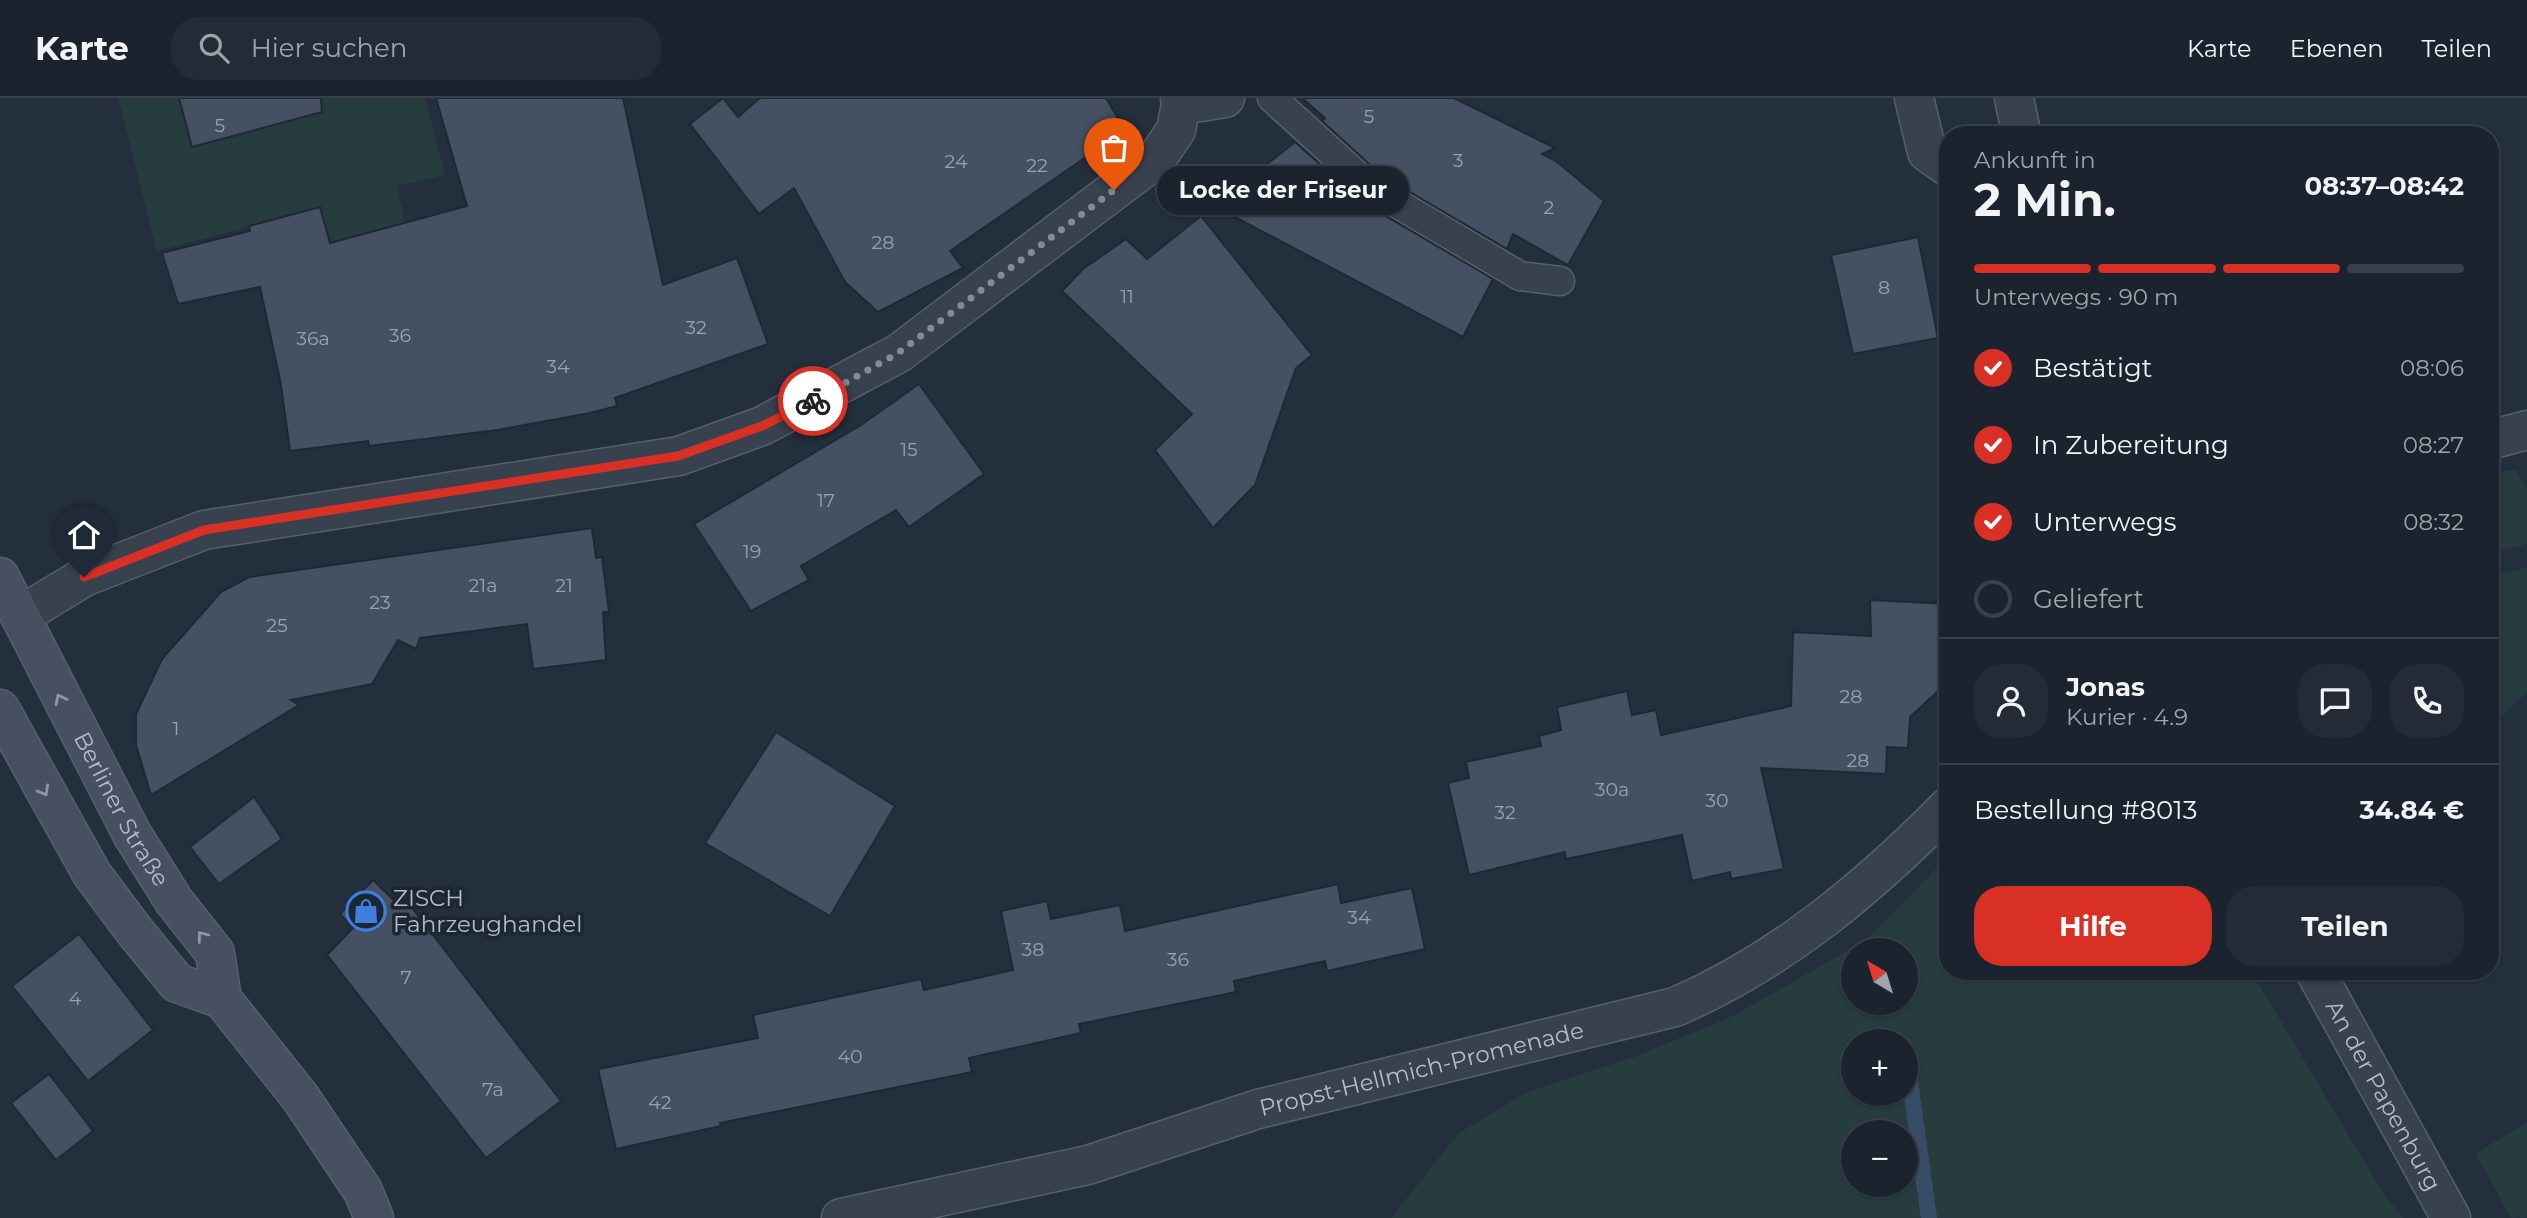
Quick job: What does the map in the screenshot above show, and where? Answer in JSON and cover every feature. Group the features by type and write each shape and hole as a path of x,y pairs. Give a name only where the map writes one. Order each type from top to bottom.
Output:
{"main road":[{"name":"Berliner Straße","path":"0,577 10,621 132,834 174,901 215,953 222,999 300,1097 363,1191 374,1218"},
{"path":"0,709 92,874 133,929 177,983 222,999"}],"street":[{"path":"10,621 84,577 204,530 678,456 762,426 898,353 1157,158 1176,130 1181,98 1201,102 1225,98"},
{"path":"1914,98 1927,152 1939,161"},
{"path":"2014,98 2020,126"},
{"path":"2499,438 2527,430"},
{"name":"Propst-Hellmich-Promenade","path":"841,1218 1088,1165 1258,1109 1675,1007 1710,992 1802,936 1892,864 1939,816"},
{"name":"An der Papenburg","path":"2320,980 2451,1218"}],"lane":[{"path":"1272,98 1371,188 1520,276 1560,281"}],"green space":[{"path":"118,98 425,98 445,175 397,186 405,224 330,243 320,208 157,251"},
{"path":"2508,470 2517,471 2527,489 2527,544 2499,551 2499,474"},
{"path":"2527,567 2527,692 2503,715 2499,711 2499,575"},
{"path":"1939,866 1939,980 2256,980 2385,1196 2403,1218 1391,1218 1458,1134 1527,1092 1634,1057 1729,1018 1841,955 1841,1015 1918,1015 1918,938 1868,938"},
{"path":"2527,1122 2527,1217 2511,1218 2476,1154"}],"building":[{"path":"179,98 321,98 322,112 192,147"},
{"path":"436,98 623,98 663,285 737,258 768,344 615,398 617,406 590,413 497,430 369,446 368,441 290,451 281,385 260,287 178,304 162,253 250,231 249,226 320,207 330,243 467,206"},
{"path":"723,98 738,117 760,98 1106,98 1125,130 950,251 963,268 878,312 845,282 794,188 759,214 690,124"},
{"path":"1302,98 1454,98 1555,148 1542,154 1556,161 1604,201 1568,265 1513,234 1507,249 1381,175 1322,121 1325,118"},
{"path":"1295,142 1362,202 1493,279 1463,337 1214,206"},
{"path":"1201,216 1312,355 1296,368 1255,485 1213,528 1155,450 1192,414 1062,291 1083,269 1126,239 1147,259"},
{"path":"1918,237 1938,338 1853,354 1831,255"},
{"path":"919,384 984,474 909,527 896,510 801,566 809,580 751,611 694,524 861,425"},
{"path":"592,528 596,558 602,557 609,612 603,612 606,660 533,669 527,624 420,638 416,649 398,640 372,684 291,700 299,705 151,795 136,745 136,714 162,659 221,592 249,577"},
{"path":"1870,600 1939,604 1939,690 1910,717 1908,748 1887,747 1886,774 1761,768 1784,869 1731,879 1730,872 1692,881 1682,835 1566,859 1565,852 1469,875 1448,783 1469,778 1466,762 1541,746 1539,736 1561,730 1557,707 1627,691 1632,715 1656,710 1661,735 1791,706 1793,632 1871,636"},
{"path":"776,732 895,806 830,916 705,843"},
{"path":"254,797 282,839 219,884 190,847"},
{"path":"373,880 401,907 406,900 561,1101 486,1158 327,955 353,928 340,914"},
{"path":"1338,884 1341,903 1412,888 1425,949 1327,971 1325,961 1234,981 1236,992 1079,1024 1081,1033 969,1058 972,1072 720,1123 721,1126 616,1149 598,1069 758,1038 753,1015 921,979 924,990 1013,970 1001,911 1047,901 1051,919 1120,905 1125,931"},
{"path":"79,934 153,1030 88,1081 12,986"},
{"path":"49,1074 93,1131 56,1160 11,1103"}],"waterway":[{"path":"1913,1106 1929,1218"}],"way so far":[{"path":"813,401 898,353 1114,190"}],"place":[{"name":"Locke der Friseur","path":"1114,190"},
{"name":"ZISCH Fahrzeughandel","path":"366,911"}],"route":[{"path":"84,577 149,549 204,530 678,456 762,426 813,401"}]}
